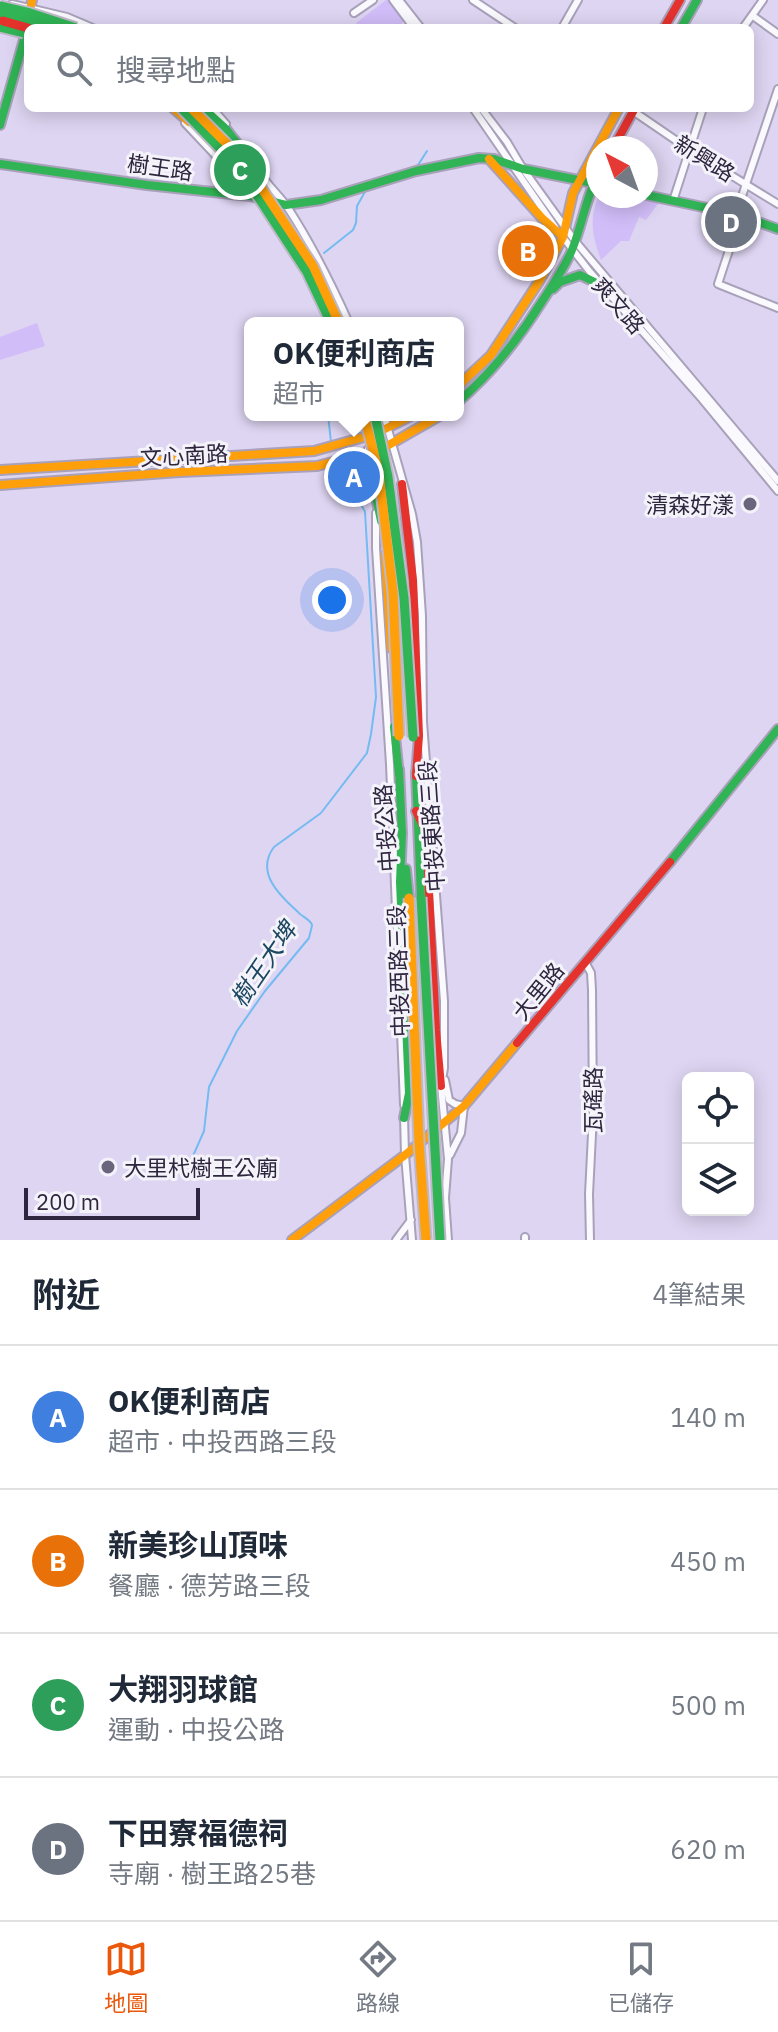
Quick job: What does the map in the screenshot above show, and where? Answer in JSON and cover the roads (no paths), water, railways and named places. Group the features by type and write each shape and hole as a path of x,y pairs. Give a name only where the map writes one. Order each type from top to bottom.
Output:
{"main road":[{"path":"666,24 680,0"},
{"path":"683,24 697,0"},
{"path":"0,4 64,24"},
{"path":"29,24 32,4"},
{"path":"0,17 24,32"},
{"path":"0,17 34,24"},
{"path":"0,29 24,33"},
{"path":"0,125 24,44"},
{"path":"177,112 225,158 242,186"},
{"path":"185,112 251,186 307,272 326,317"},
{"path":"195,112 229,146 266,195 313,266 336,317"},
{"path":"207,112 226,129 261,174"},
{"path":"464,380 491,355 540,280 563,232 579,180 617,112"},
{"path":"620,136 633,112"},
{"path":"489,159 542,218 563,232"},
{"name":"樹王路","path":"0,164 250,196 286,205 321,200 395,177 467,160 489,159 523,169 586,180"},
{"path":"658,198 736,214 778,229"},
{"path":"464,397 498,366 517,342 574,245 587,208"},
{"path":"547,295 560,282 580,275 601,285"},
{"name":"中投公路","path":"364,421 379,473 393,592 399,775 409,898 426,1240"},
{"name":"中投公路","path":"376,421 388,477 404,598 440,1240"},
{"name":"文心南路","path":"0,470 314,451 365,438 402,421"},
{"name":"文心南路","path":"0,485 317,466 370,453 431,421"},
{"path":"402,484 413,580 419,736 416,776"},
{"path":"376,497 383,531 399,775"},
{"name":"大里路","path":"292,1240 464,1106 778,729"},
{"path":"416,811 426,832 441,1086"},
{"path":"402,832 400,882 409,1093 404,1118"}],"street":[{"path":"354,13 373,0"},
{"path":"393,0 411,24"},
{"path":"399,0 418,24"},
{"path":"473,0 509,24"},
{"path":"564,24 578,0"},
{"path":"746,24 763,0"},
{"path":"0,4 32,4 84,24"},
{"path":"753,16 778,34"},
{"path":"778,89 736,214 735,232 718,284 778,308"},
{"path":"172,112 270,220 326,317"},
{"path":"215,112 256,159 261,174 286,205 319,261 346,317"},
{"name":"爽文路","path":"476,112 511,165 563,232 778,481"},
{"name":"爽文路","path":"484,112 507,142 563,232"},
{"name":"新興路","path":"637,112 690,150 778,204"},
{"path":"673,201 702,112"},
{"name":"爽文路","path":"574,245 601,285 778,491"},
{"path":"301,270 312,275 319,269 319,261"},
{"name":"中投西路三段","path":"363,421 376,497 405,1155 412,1240"},
{"name":"中投東路三段","path":"386,421 417,542 422,616 423,722 444,1001 441,1086 448,1159 445,1198 448,1240"},
{"name":"瓦磘路","path":"585,962 591,973 592,990 590,1240"},
{"path":"444,1068 449,1100 464,1106 461,1133 448,1159"},
{"path":"396,1240 411,1220"}],"waterway":[{"name":"樹王大埤","path":"413,168 427,151"},
{"name":"樹王大埤","path":"375,180 392,174"},
{"name":"樹王大埤","path":"324,253 353,230 357,206 366,190"},
{"name":"樹王大埤","path":"329,421 331,442"},
{"name":"樹王大埤","path":"193,1156 204,1131 209,1087 237,1031 309,938 311,923 277,891 268,874 269,856 274,847 321,813 367,753 371,734 376,697 365,512 342,492 338,463"}],"place":[{"name":"大翔羽球館","path":"240,170"},
{"name":"下田寮福德祠","path":"731,222"},
{"name":"新美珍山頂味","path":"528,251"},
{"name":"OK便利商店","path":"354,477"},
{"name":"清森好漾","path":"750,504"},
{"name":"大里杙樹王公廟","path":"108,1167"}]}
